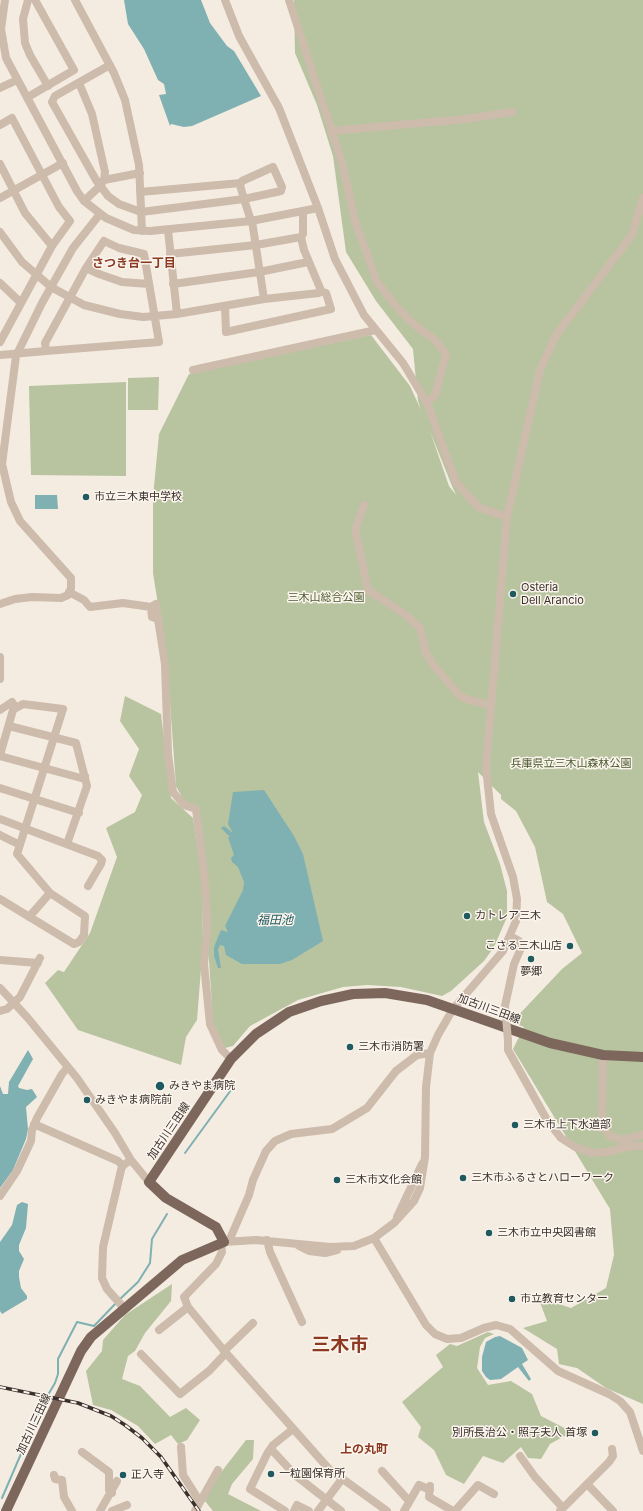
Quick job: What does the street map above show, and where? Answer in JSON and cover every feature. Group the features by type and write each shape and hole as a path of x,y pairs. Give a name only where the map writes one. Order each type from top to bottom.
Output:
{"main road":[{"name":"加古川三田線","path":"149,1182 231,1059 256,1034 289,1012 321,1001 353,994 385,993 427,1000 550,1043 603,1055 643,1057"},
{"path":"149,1182 166,1198 216,1227 225,1242"},
{"name":"加古川三田線","path":"6,1511 82,1351 91,1337 182,1260 225,1242"}],"street":[{"path":"5,0 1,20 2,44 6,58 84,201 100,214 120,225 142,231 168,230 252,221 318,208"},
{"path":"28,0 24,19 25,43 30,55 48,86"},
{"path":"28,98 74,70 35,0"},
{"path":"75,0 110,65 125,100 140,173 142,231"},
{"path":"225,0 239,36 279,108 318,208 335,259 364,315 403,363 427,403 456,482 478,507 507,517"},
{"path":"289,0 342,166 354,222 377,282 411,322 435,340 446,354 435,395 427,403"},
{"path":"110,65 54,96 52,102 102,183 108,196 119,204 141,212 244,200 281,191 282,187 273,168 241,183 140,192"},
{"path":"0,88 17,80"},
{"path":"79,83 92,114 104,165 102,183"},
{"path":"331,131 466,119 512,112"},
{"path":"0,125 12,118 59,207 70,221 52,246 0,342"},
{"path":"0,198 63,163"},
{"path":"0,164 26,213 52,246"},
{"path":"84,201 102,183 140,173"},
{"path":"241,183 240,185 244,200 252,221 264,299"},
{"path":"225,1242 267,1240 330,1247 348,1246 374,1238 394,1223 407,1210 420,1188 425,1157 426,1087 430,1053 438,1035 453,1009 503,951 516,921 517,899 513,877 491,814 486,767 507,517 540,370 556,335 632,235 643,198"},
{"path":"225,306 226,332 331,309 326,293 320,290 308,262 301,237 303,234 303,211"},
{"path":"0,604 15,599 32,597 60,598 68,595 69,592 71,578 20,521 10,502 1,464 17,354 51,287 73,248 100,214"},
{"path":"168,230 177,314"},
{"path":"0,232 22,262 51,287 69,298 101,310 120,314 155,316 177,314 264,299 319,293 320,290"},
{"path":"170,254 256,245 301,237"},
{"path":"0,355 159,342 144,254 119,248 104,241 86,268 45,343 46,351"},
{"path":"174,284 259,272 308,262"},
{"path":"86,268 122,282 149,284"},
{"path":"0,283 21,303"},
{"path":"193,370 376,330"},
{"path":"364,505 356,527 356,533 368,590 406,614 420,628 426,653 434,666 460,696 469,700 491,705"},
{"path":"69,592 84,600 90,607 124,604 151,607 156,604 165,664 168,754 173,792 184,804 196,808 205,880 207,933 204,964 210,1024 222,1050 231,1059"},
{"path":"0,657 0,679"},
{"path":"0,710 12,702 16,708"},
{"path":"0,899 74,944 80,942 84,934 85,916 50,893 17,854 34,799 44,768 54,737 63,709 23,704 13,710 0,755 44,768 81,778 85,776"},
{"path":"9,726 76,743 87,786 67,844"},
{"path":"0,788 78,813"},
{"path":"0,819 98,856 102,860 102,864 88,886"},
{"path":"0,835 20,845"},
{"path":"29,917 50,893"},
{"path":"510,936 519,941 522,946 514,964 505,1006 508,1050 547,1120 561,1138 575,1147 592,1153 607,1152 631,1146 643,1146"},
{"path":"0,960 39,961 20,997 7,1009 0,1011"},
{"path":"0,988 14,1002 68,1067 115,1133 131,1160 149,1182"},
{"path":"387,1511 329,1469 225,1352 188,1307 184,1297 216,1264 266,1151 275,1141 292,1134 332,1129 367,1108 396,1071 417,1055 430,1053"},
{"path":"603,1055 602,1116 604,1129 610,1136 622,1140 643,1135"},
{"path":"0,1196 17,1172 31,1141 34,1124 62,1074 68,1067"},
{"path":"34,1124 118,1161 123,1166"},
{"path":"124,1308 107,1290 102,1278 103,1247 123,1166 131,1160"},
{"path":"374,1238 426,1325 435,1334 447,1340 461,1338 484,1328 496,1325 510,1329 558,1371 609,1394 620,1401 630,1412 643,1451"},
{"path":"267,1240 270,1252 302,1322"},
{"path":"159,1330 188,1307"},
{"path":"141,1354 180,1394 209,1371 253,1323"},
{"path":"285,1511 250,1489 271,1449 293,1429"},
{"path":"181,1447 183,1476 200,1502"},
{"path":"271,1449 295,1475 326,1501 341,1511"},
{"path":"520,1456 535,1477 562,1509 609,1462 613,1456 612,1449"},
{"path":"82,1452 109,1472 109,1485 112,1493"},
{"path":"195,1511 218,1470"},
{"path":"382,1470 409,1501"},
{"path":"54,1475 55,1479 62,1480 64,1497 72,1511"},
{"path":"318,1511 342,1479"},
{"path":"100,1511 112,1493 117,1481"},
{"path":"587,1484 613,1511"},
{"path":"404,1511 418,1485 430,1488 429,1497 454,1511 478,1485 494,1494"},
{"path":"112,1511 127,1505"},
{"path":"294,1511 297,1505 309,1511"}],"green space":[{"path":"294,0 643,0 643,1404 606,1388 577,1368 559,1364 557,1349 523,1328 547,1321 538,1297 571,1308 606,1288 614,1255 610,1209 513,1049 524,1027 512,1022 562,969 582,953 563,914 547,902 535,847 516,811 501,799 501,795 478,772 484,822 500,864 507,891 507,917 494,947 484,961 451,991 442,996 401,987 367,985 343,987 298,1000 250,1026 233,1046 225,1048 213,1022 199,807 184,801 176,786 167,661 153,573 153,497 159,434 189,374 371,335 410,386 421,410 418,401 413,349 376,301 346,252 333,156 317,105 295,53","holes":["430,431 456,495 449,486"]},
{"path":"159,377 158,410 128,410 128,378"},
{"path":"126,382 126,476 31,475 29,386"},
{"path":"125,696 161,714 171,798 193,818 202,880 203,943 197,1020 186,1037 181,1065 78,1030 45,983 58,970 64,972 90,933 117,857 106,828 135,812 142,795 129,776 139,749 120,721"},
{"path":"172,1284 171,1301 145,1333 135,1351 128,1356 122,1379 140,1386 170,1417 186,1408 200,1420 187,1440 178,1444 171,1435 155,1444 138,1426 111,1410 93,1405 86,1371 102,1351 103,1340 125,1315"},
{"path":"488,1332 494,1334 485,1338 480,1347 477,1368 488,1385 511,1381 532,1394 541,1416 572,1432 550,1444 541,1459 528,1458 521,1447 503,1463 483,1456 464,1484 446,1475 434,1450 418,1437 421,1427 402,1402 443,1367 436,1355 450,1344 457,1346"},
{"path":"246,1440 254,1440 253,1459 232,1484 228,1494 261,1511 213,1511 205,1501 215,1480"}],"water":[{"path":"124,0 201,0 210,23 227,46 234,51 261,96 192,126 184,127 171,124 170,126 159,95 166,94 164,84 158,80 144,49 128,24"},
{"path":"35,495 57,495 58,509 35,509"},
{"name":"福田池","path":"264,790 294,836 303,854 323,941 292,960 280,964 242,964 226,955 224,946 220,945 218,950 221,968 218,968 214,956 214,947 221,930 228,932 225,926 243,890 244,882 238,867 232,862 231,858 234,855 228,837 230,837 221,828 224,826 233,833 228,824 233,792"},
{"path":"28,1050 33,1059 18,1086 19,1088 27,1090 32,1089 37,1097 26,1107 28,1129 26,1139 13,1170 0,1188 0,1086 3,1094 8,1094 9,1082"},
{"path":"22,1202 28,1204 26,1228 19,1245 19,1251 24,1259 19,1271 19,1277 21,1288 27,1296 27,1299 2,1314 0,1311 0,1242 12,1225 17,1205"},
{"path":"500,1336 522,1348 528,1360 522,1364 531,1379 529,1381 518,1367 501,1379 490,1380 482,1371 482,1357 486,1342"}],"waterway":[{"path":"185,1153 231,1090 231,1083"},
{"path":"120,1299 138,1282 150,1263 152,1239 167,1214"},
{"path":"2,1498 42,1405 55,1383 58,1374 58,1359 77,1322 94,1326 117,1302"}],"railway":[{"path":"0,1387 78,1403 111,1416 142,1438 161,1457 199,1511"}],"place":[{"name":"市立三木東中学校","path":"86,497"},
{"name":"Osteria Dell Arancio","path":"513,594"},
{"name":"カトレア三木","path":"467,916"},
{"name":"こさる三木山店","path":"570,946"},
{"name":"夢郷","path":"531,959"},
{"name":"三木市消防署","path":"350,1047"},
{"name":"みきやま病院","path":"160,1086"},
{"name":"みきやま病院前","path":"87,1100"},
{"name":"三木市上下水道部","path":"515,1125"},
{"name":"三木市ふるさとハローワーク","path":"463,1178"},
{"name":"三木市文化会館","path":"337,1180"},
{"name":"三木市立中央図書館","path":"489,1233"},
{"name":"市立教育センター","path":"512,1299"},
{"name":"別所長治公・照子夫人 首塚","path":"595,1433"},
{"name":"一粒園保育所","path":"271,1474"},
{"name":"正入寺","path":"123,1475"}],"district":[{"name":"さつき台一丁目","path":"134,263"},
{"name":"三木市","path":"340,1345"},
{"name":"上の丸町","path":"364,1449"}],"park label":[{"name":"三木山総合公園","path":"326,598"},
{"name":"兵庫県立三木山森林公園","path":"571,764"}]}
